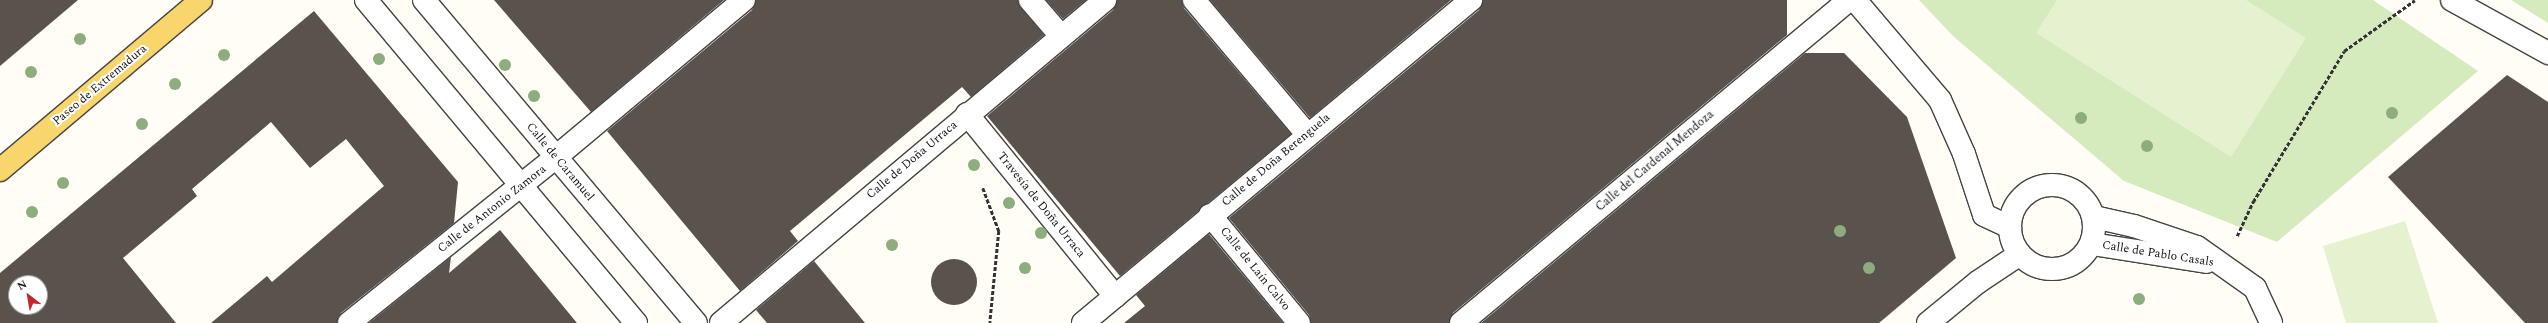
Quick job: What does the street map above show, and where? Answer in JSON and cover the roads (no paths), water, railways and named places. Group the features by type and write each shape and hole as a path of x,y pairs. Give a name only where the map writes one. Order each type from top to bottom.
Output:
{"main road":[{"name":"Paseo de Extremadura","path":"0,170 201,0"}],"street":[{"path":"366,0 636,323"},
{"name":"Calle de Caramuel","path":"424,0 696,323"},
{"name":"Calle de Antonio Zamora","path":"349,323 556,158 744,0"},
{"path":"1030,0 1061,36"},
{"name":"Calle de Doña Urraca","path":"721,323 967,114 1105,0"},
{"path":"1194,0 1307,134"},
{"name":"Calle de Doña Berenguela","path":"1082,323 1307,134 1471,0"},
{"name":"Calle del Cardenal Mendoza","path":"1461,323 1848,0"},
{"path":"1855,0 1940,100 1964,154 1984,215 2010,227"},
{"path":"2452,0 2548,53"},
{"name":"Travesía de Doña Urraca","path":"967,114 1115,296"},
{"path":"2054,185 2080,194 2094,217 2092,244 2084,256 2058,270 2030,263 2020,254 2013,241 2010,227 2019,202 2041,187 2054,185"},
{"name":"Calle de Laín Calvo","path":"1210,215 1299,323"},
{"name":"Calle de Pablo Casals","path":"2094,217 2134,226 2196,247 2224,264 2255,288 2271,323"},
{"name":"Calle de Pablo Casals","path":"2092,244 2224,264"},
{"path":"1928,323 1978,282 2020,254"}]}
